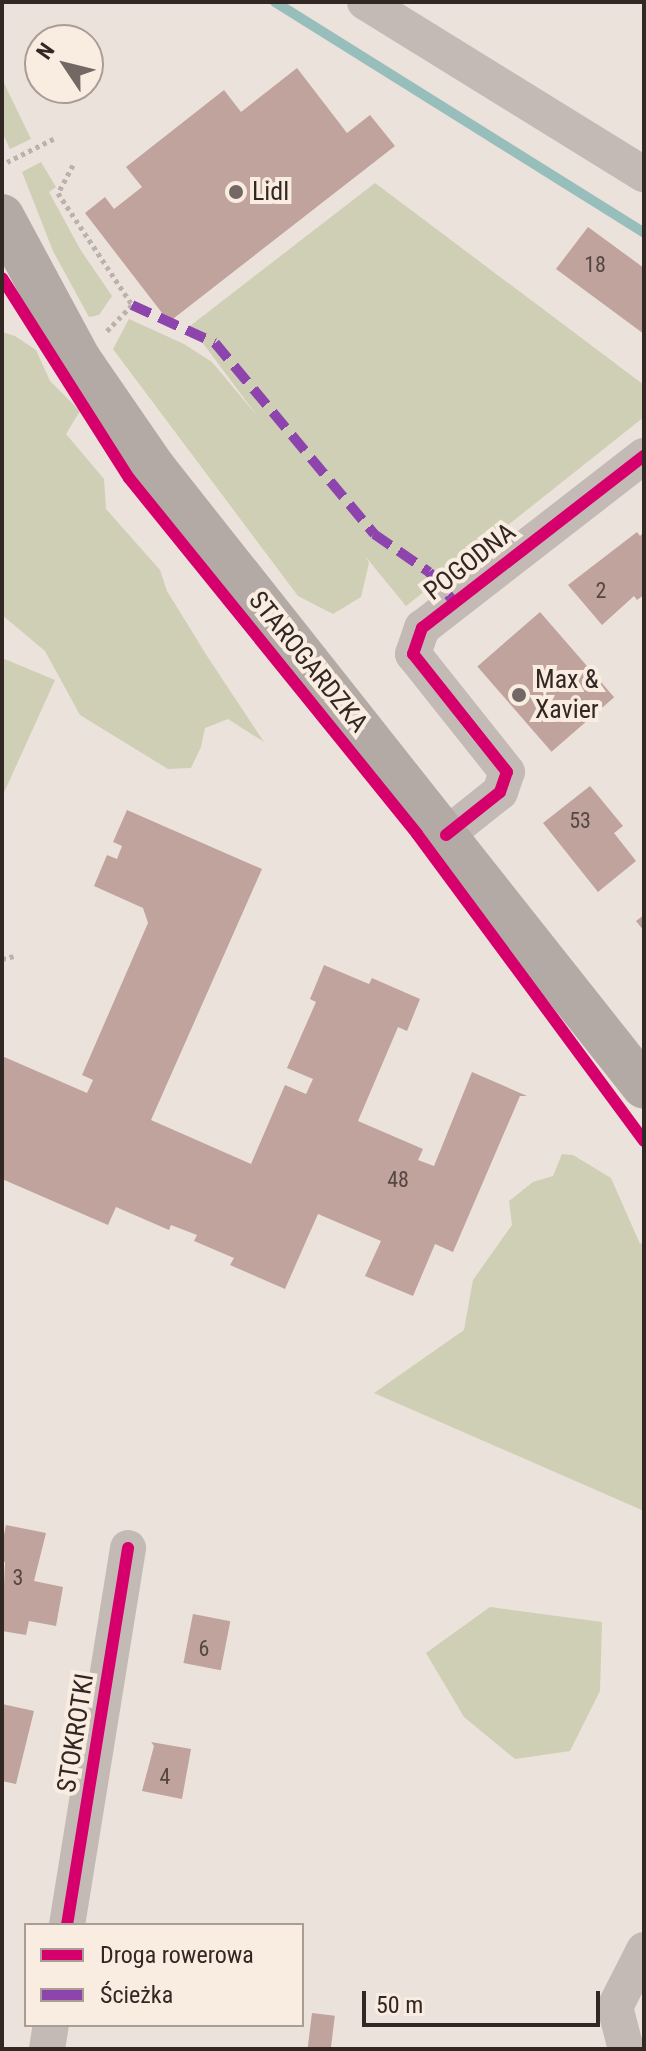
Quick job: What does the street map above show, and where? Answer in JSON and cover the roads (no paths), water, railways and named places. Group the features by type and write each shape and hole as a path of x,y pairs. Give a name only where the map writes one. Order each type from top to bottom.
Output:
{"main road":[{"name":"STAROGARDZKA","path":"2,216 79,359 154,468 644,1087"}],"street":[{"path":"366,2 644,174"},
{"name":"POGODNA","path":"446,835 500,792 507,772 413,654 422,628 644,456"},
{"name":"STOKROTKI","path":"67,1923 128,1548"},
{"path":"626,2049 615,2007 644,1950"},
{"path":"47,2049 51,2027"}],"waterway":[{"path":"275,2 644,233"}],"place":[{"name":"Lidl","path":"236,192"},
{"name":"Max & Xavier","path":"519,695"}]}
